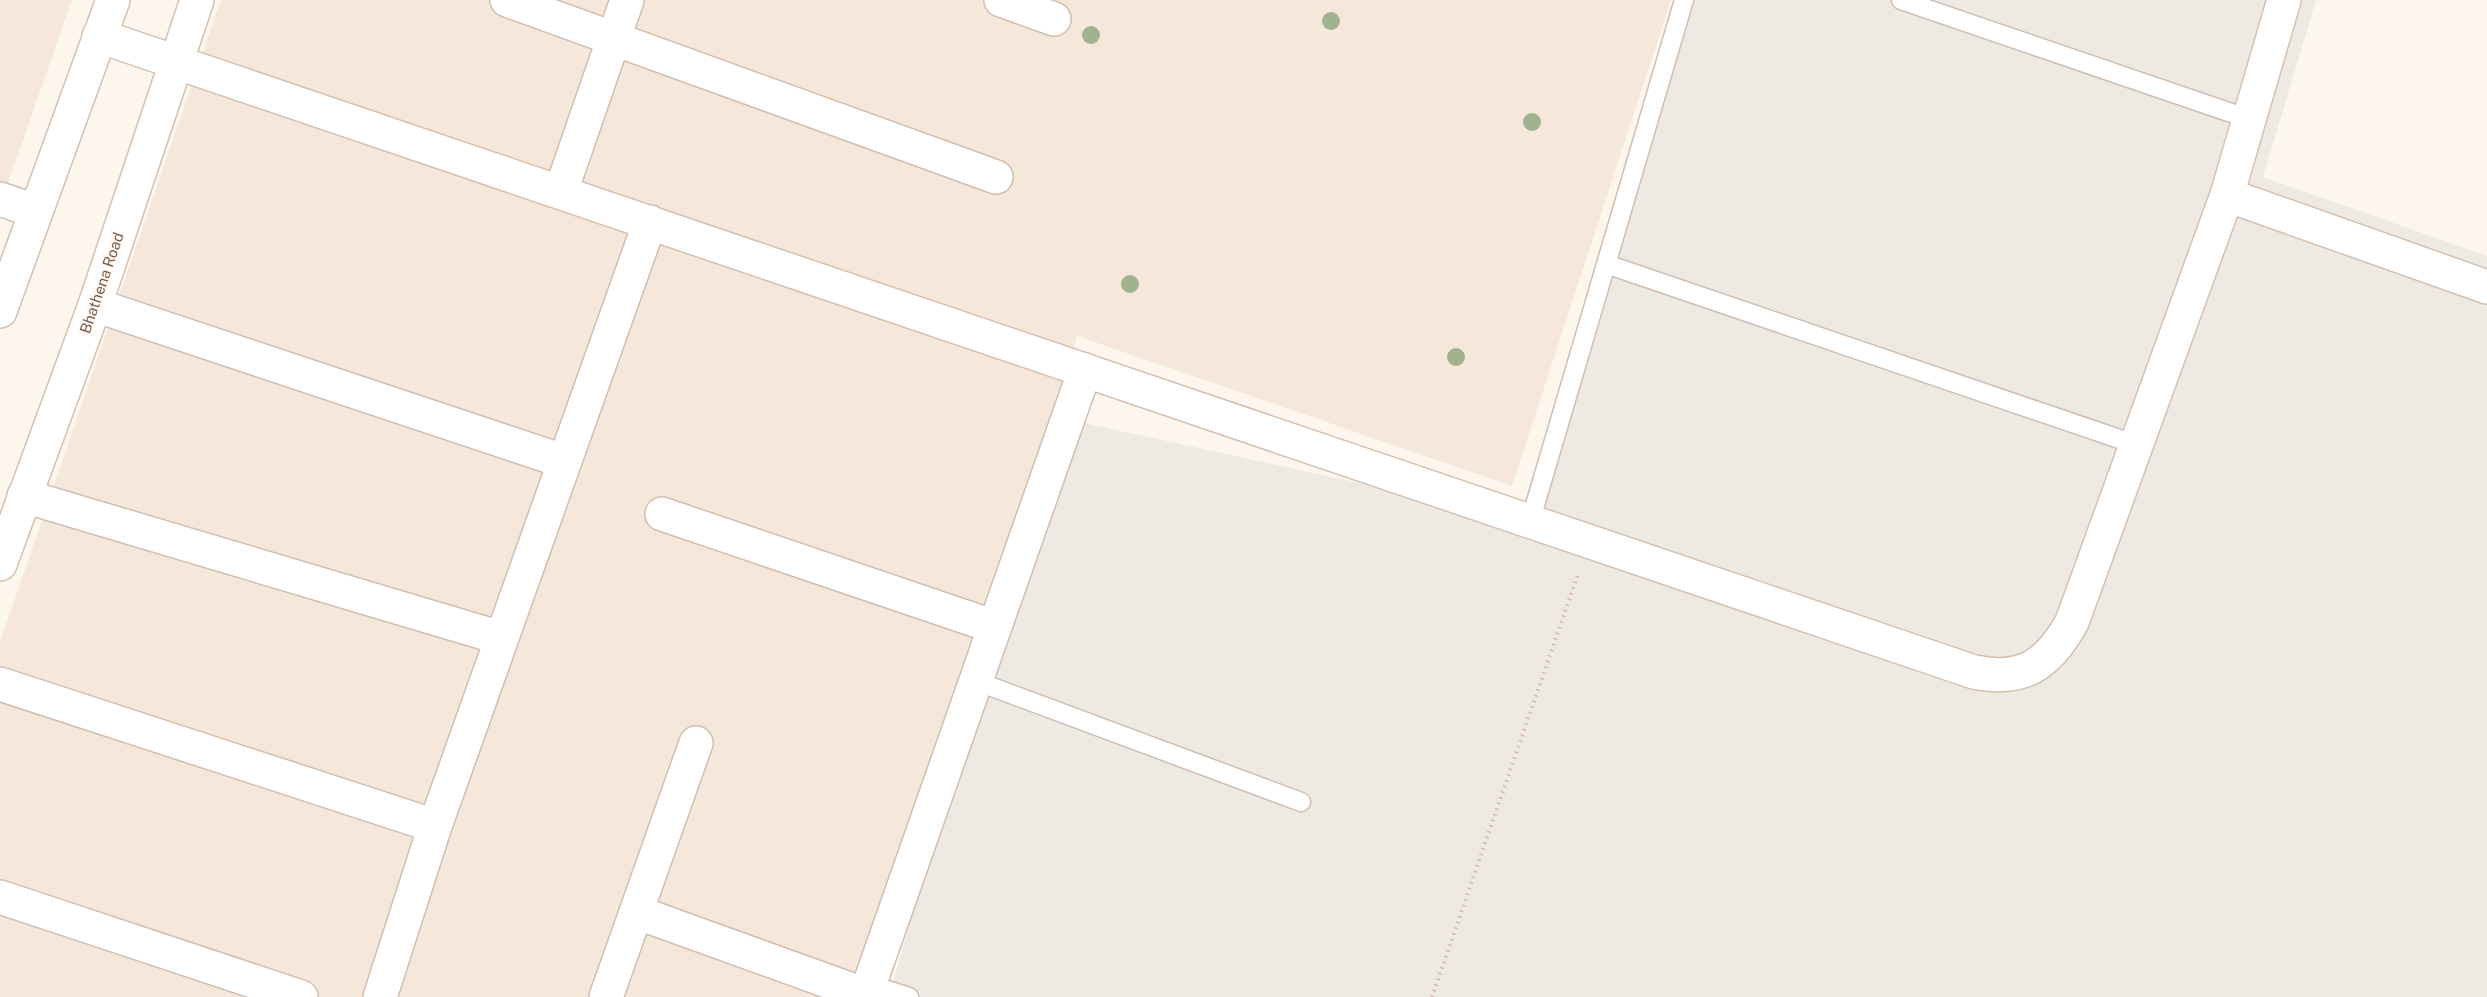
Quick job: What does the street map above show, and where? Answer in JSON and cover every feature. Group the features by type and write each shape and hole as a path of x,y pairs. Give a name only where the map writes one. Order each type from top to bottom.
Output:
{"street":[{"path":"0,311 113,0"},
{"name":"Bhathena Road","path":"0,564 96,305 196,0"},
{"path":"507,0 996,177"},
{"path":"561,191 627,0"},
{"path":"1001,0 1054,19"},
{"path":"99,36 176,60 1588,542 1974,672 1997,677 2021,674 2041,662 2060,644 2072,622 2227,195 2284,0"},
{"path":"2227,195 2487,287"},
{"path":"0,199 35,211"},
{"path":"380,997 435,826 650,222"},
{"path":"96,305 564,461"},
{"path":"636,912 867,992 1085,370"},
{"path":"24,496 501,638"},
{"path":"662,514 996,627"},
{"path":"0,684 435,826"},
{"path":"606,997 696,743"},
{"path":"0,897 301,997"}],"lane":[{"path":"1530,522 1684,0"},
{"path":"1901,0 2249,119"},
{"path":"1606,264 2137,444"},
{"path":"976,681 1300,802"},
{"path":"867,992 909,997"}],"path":[{"path":"1432,997 1588,542"}],"shaded area":[{"path":"0,0 72,0 0,206"},
{"path":"221,0 1671,0 1512,486 1077,336 871,997 0,997 0,642"},
{"path":"1691,0 2316,0 2263,177 2487,256 2487,997 889,997 1052,416 1519,518"}]}
